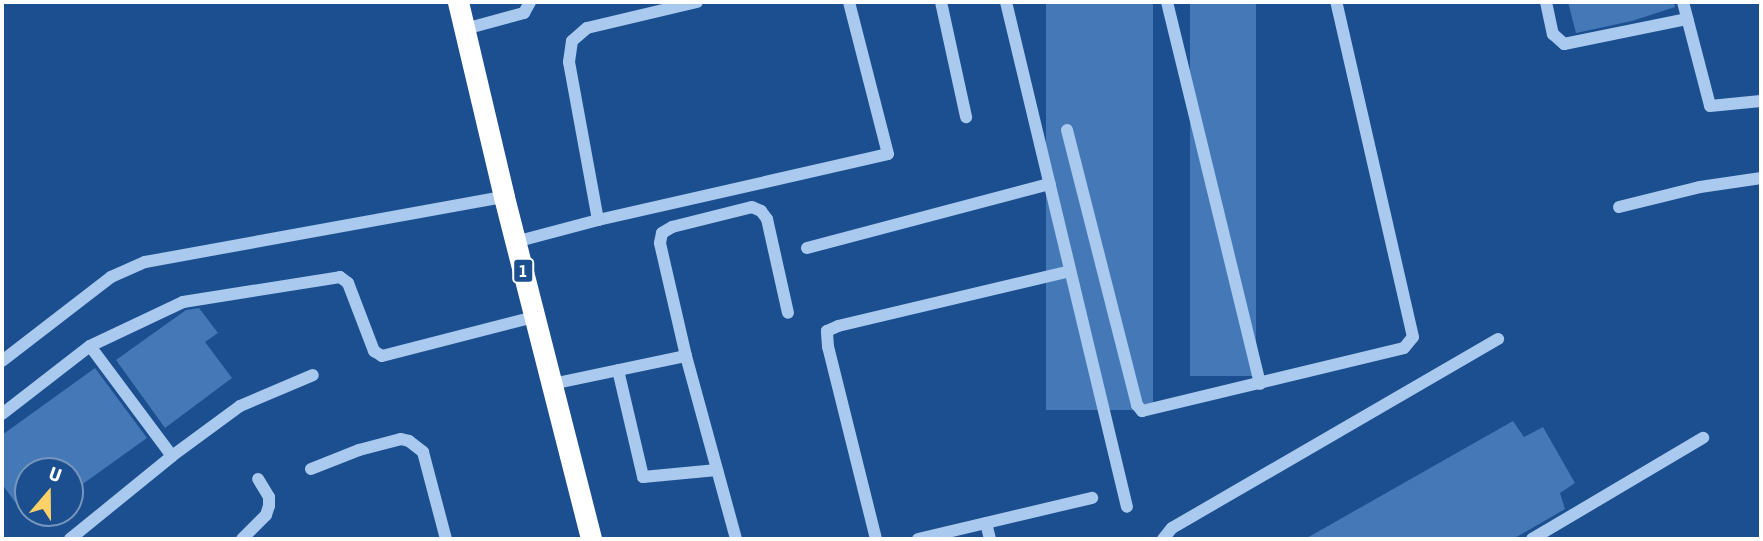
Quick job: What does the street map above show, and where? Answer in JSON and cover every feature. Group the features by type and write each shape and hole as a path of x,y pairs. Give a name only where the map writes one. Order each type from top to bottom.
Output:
{"highway":[{"name":"1","path":"458,2 515,242 592,539"}],"lane":[{"path":"465,29 524,13 530,2"},
{"path":"598,220 569,62 572,41 587,28 697,2"},
{"path":"515,242 598,220 888,154 849,2"},
{"path":"941,2 966,117"},
{"path":"1006,2 1127,507"},
{"path":"1167,2 1260,384"},
{"path":"1067,130 1137,405 1142,411 1404,348 1413,337 1336,2"},
{"path":"1546,2 1553,34 1564,44 1687,19"},
{"path":"1683,2 1710,106 1761,101"},
{"path":"1619,207 1700,187 1761,178"},
{"path":"807,248 1050,184"},
{"path":"2,361 111,277 145,262 504,197"},
{"path":"736,539 686,356 660,243 662,233 672,227 752,207 761,211 767,219 788,313"},
{"path":"876,539 828,347 827,331 1070,271"},
{"path":"2,414 90,346 183,302 336,276 348,283 374,351 382,356 534,317"},
{"path":"1163,539 1172,528 1498,340"},
{"path":"90,346 172,456"},
{"path":"552,384 686,356"},
{"path":"618,370 643,477 717,470"},
{"path":"70,539 172,456 240,406 313,375"},
{"path":"1532,539 1703,438"},
{"path":"311,469 359,450 401,439 410,441 423,452 446,539"},
{"path":"242,539 266,515 269,506 269,497 258,479"},
{"path":"918,539 1093,498"},
{"path":"986,523 990,539"}],"building":[{"path":"1046,2 1153,2 1153,410 1046,410"},
{"path":"1190,2 1256,2 1256,376 1190,376"},
{"path":"1568,2 1674,2 1675,7 1632,21 1576,33"},
{"path":"199,308 218,333 205,342 232,378 165,428 116,360 186,310"},
{"path":"95,368 147,438 84,483 84,457 14,457 14,501 2,484 2,435"},
{"path":"1513,421 1524,437 1543,427 1575,483 1560,493 1565,509 1513,539 1305,539"}]}
